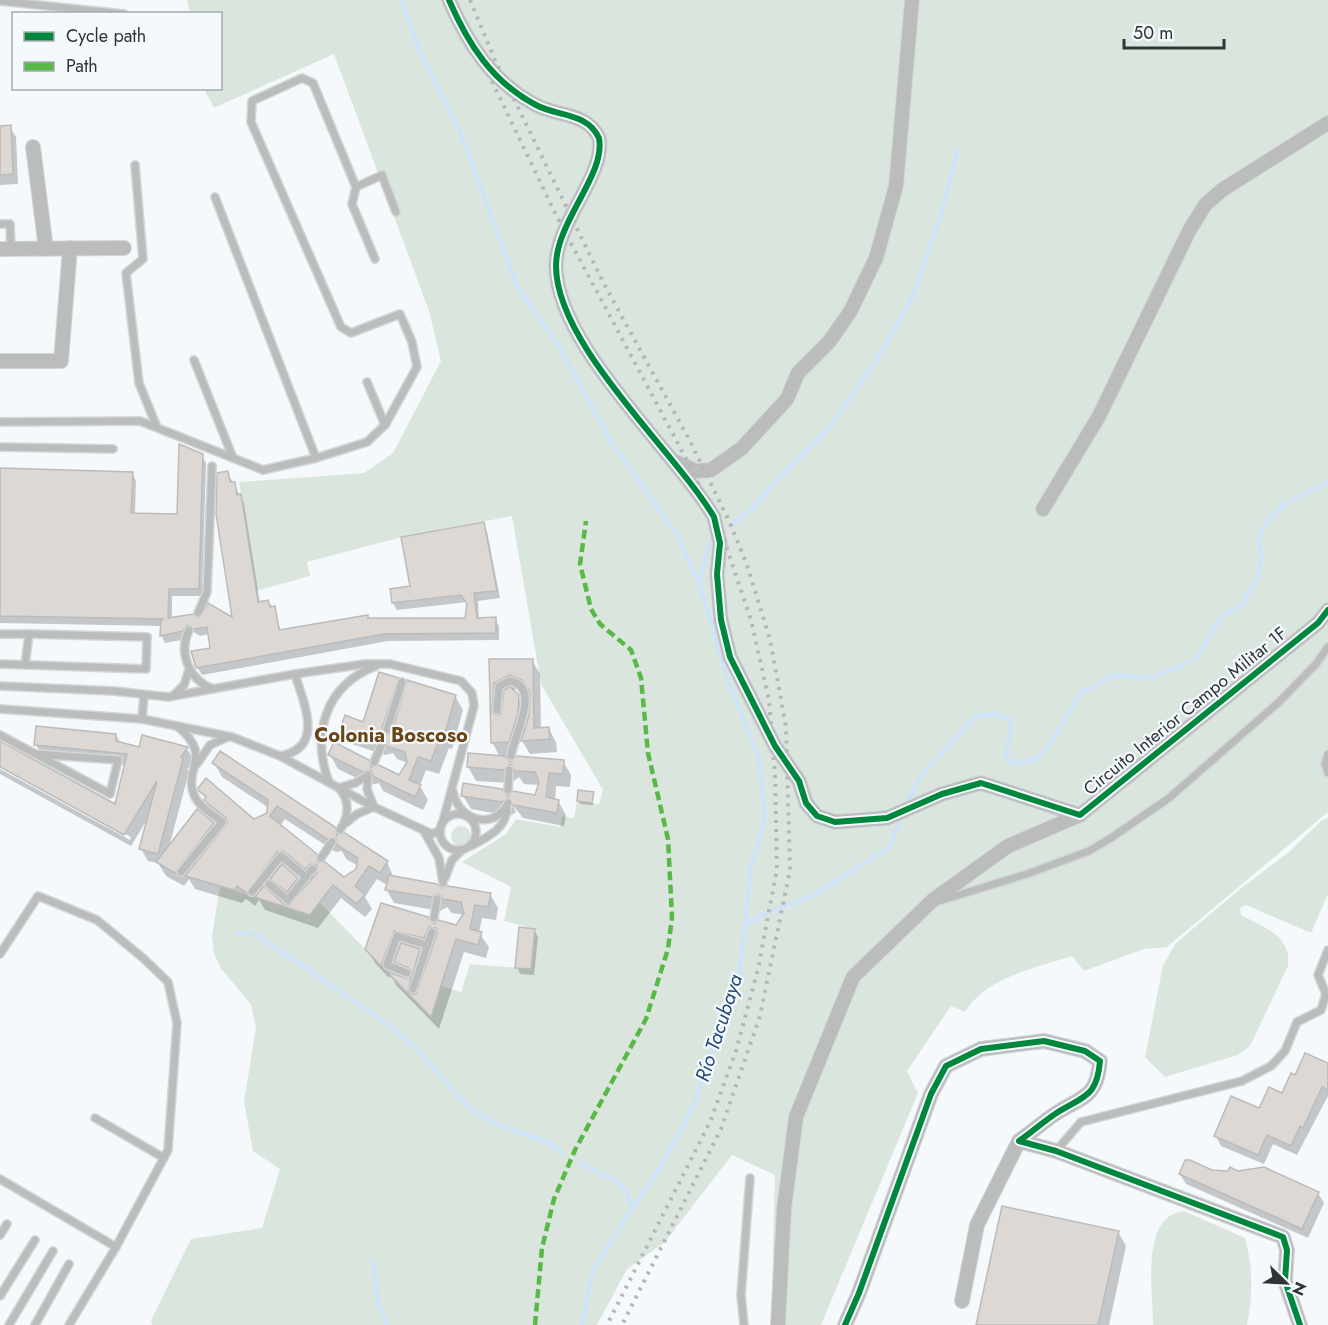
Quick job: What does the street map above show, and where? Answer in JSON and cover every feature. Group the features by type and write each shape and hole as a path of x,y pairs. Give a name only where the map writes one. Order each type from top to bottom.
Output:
{"street":[{"name":"Circuito Interior Campo Militar 1F","path":"449,0 463,34 490,70 538,107 580,119 596,132 600,153 561,234 557,254 557,279 574,325 594,359 709,510 717,526 720,543 717,585 725,645 775,746 799,780 806,803 817,816 828,821 887,818 942,794 981,783 1080,815 1318,623 1328,610"},
{"path":"670,459 696,471 711,470 742,448 787,399 798,374 829,342 850,312 876,258 896,186 912,0"},
{"path":"1043,509 1099,416 1189,231 1205,205 1222,190 1328,123"},
{"path":"33,147 45,249"},
{"path":"0,361 61,361 70,248"},
{"path":"6,249 124,248"},
{"path":"778,1325 784,1209 796,1116 853,977 928,904 1008,846 1080,815"},
{"path":"845,1325 863,1282 931,1094 946,1066 981,1048 1044,1041 1085,1051 1100,1061 1099,1079 1087,1098 1058,1112 1019,1141 977,1225 962,1301"},
{"path":"1019,1141 1056,1150 1283,1237 1287,1250 1285,1281 1300,1325"}],"lane":[{"path":"0,1 105,12"},
{"path":"0,422 140,421 156,425 263,470 316,458 367,442 385,425 417,367 412,342 400,314 351,333 340,327 251,122 252,101 302,78 313,82 356,187 352,204 375,259"},
{"path":"135,165 143,259 126,273 138,383 156,425"},
{"path":"356,187 382,175 396,212"},
{"path":"215,197 316,458"},
{"path":"0,224 10,224 6,249"},
{"path":"194,360 233,458"},
{"path":"367,382 385,425"},
{"path":"0,447 113,449"},
{"path":"198,613 207,592 212,466"},
{"path":"173,696 184,685 189,670 185,640 189,630"},
{"path":"0,634 147,638 146,669 0,664"},
{"path":"26,665 28,634"},
{"path":"928,904 954,899 1027,874 1089,851 1111,838 1169,798 1279,702 1316,664 1328,647"},
{"path":"0,686 173,696 365,664 390,664 461,681 472,693 474,706 452,791 440,827 441,840 450,849 467,848"},
{"path":"329,782 321,759 320,736 331,702 356,675 379,665 390,664"},
{"path":"189,670 201,683 216,690"},
{"path":"280,756 298,748 309,731 308,716 295,674"},
{"path":"497,710 499,686 510,681 518,684 524,691 524,712 519,735 511,745 511,756"},
{"path":"387,730 402,682"},
{"path":"142,719 144,694"},
{"path":"0,709 142,719 232,736 280,756 445,844"},
{"path":"175,724 193,742 196,766 193,793 200,804 222,822 181,872"},
{"path":"0,735 110,794 118,760 36,754"},
{"path":"196,766 210,745 232,736"},
{"path":"374,762 382,744"},
{"path":"1328,754 1325,764 1328,773"},
{"path":"508,790 509,770"},
{"path":"339,788 355,783 368,774 367,789 374,807"},
{"path":"339,788 344,794 347,809 340,830 357,814 374,807"},
{"path":"452,791 457,806 476,827 476,834 467,848"},
{"path":"507,804 506,816 498,829 452,860 443,883 439,858 425,833 435,833 443,821 454,814 481,820 494,818 502,814 507,804"},
{"path":"321,858 332,842"},
{"path":"252,892 280,856 306,877 288,900 269,884"},
{"path":"0,954 38,896 97,920 143,957 168,982 177,1023 168,1150 116,1247 69,1325"},
{"path":"434,918 438,899"},
{"path":"413,989 432,932"},
{"path":"407,973 387,965 397,936 427,945"},
{"path":"1056,1150 1081,1122 1242,1081 1271,1066 1285,1051 1297,1022 1321,1010 1326,994 1318,975 1328,950"},
{"path":"95,1118 164,1158"},
{"path":"744,1325 741,1295 750,1178"},
{"path":"0,1179 116,1247"},
{"path":"0,1235 7,1224"},
{"path":"0,1296 35,1240"},
{"path":"9,1325 53,1251"},
{"path":"35,1325 69,1264"}],"shaded area":[{"path":"187,0 1328,0 1328,812 1167,947 1144,949 1084,971 1072,956 1013,975 999,982 974,1000 965,1012 951,1006 907,1071 918,1093 821,1325 771,1325 775,1175 732,1155 665,1242 627,1269 597,1325 152,1325 151,1320 191,1239 262,1228 280,1169 253,1151 244,1102 256,1027 251,1005 220,967 214,953 212,936 220,886 310,915 320,903 431,1016 441,986 461,992 470,964 531,969 535,929 504,921 511,887 462,862 506,834 516,819 560,827 562,816 574,818 577,801 599,804 603,790 541,684 512,516 402,537 307,562 310,576 256,591 239,482 364,473 393,453 441,361 429,311 334,54 214,108 205,90 222,90 222,12 190,12"},
{"path":"1328,818 1328,894 1311,933 1246,905 1240,908 1241,915 1275,934 1281,940 1288,956 1288,966 1250,1046 1238,1055 1165,1077 1145,1057 1163,965 1176,943 1240,889 1289,852 1321,821"},
{"path":"461,826 468,829 471,836 468,843 461,846 454,843 451,836 454,829"},
{"path":"1184,1211 1245,1238 1250,1260 1251,1282 1247,1325 1153,1325 1151,1275 1155,1240 1161,1226 1170,1216"}],"building":[{"path":"11,125 13,174 0,175 0,126"},
{"path":"179,444 203,454 199,589 169,589 168,618 193,614 199,618 208,603 232,617 216,514 217,473 228,471 230,482 235,482 237,495 241,494 258,602 268,600 270,607 275,606 279,630 368,615 368,618 465,618 467,604 461,595 392,603 390,589 410,586 401,537 484,522 497,591 474,593 477,618 496,617 496,633 384,634 196,668 191,651 210,648 207,627 194,629 187,625 183,631 160,636 161,620 164,619 0,616 0,468 133,472 131,513 177,514"},
{"path":"489,659 533,659 534,728 549,727 550,739 521,741 529,715 530,692 522,680 510,675 494,683 492,712 496,715 501,714 504,690 510,687 519,695 518,713 509,742 491,743"},
{"path":"379,672 399,678 382,728 386,735 392,732 407,680 456,695 444,736 441,735 431,761 418,757 409,780 421,785 415,797 374,777 371,770 363,772 328,755 334,742 369,760 371,767 379,765 399,775 407,762 405,752 387,746 385,739 377,742 340,729 345,715 363,722"},
{"path":"36,726 116,734 116,741 139,747 142,735 188,747 181,757 183,759 158,854 139,849 157,781 124,835 0,767 0,741 115,804 127,754 34,745"},
{"path":"220,751 335,827 337,835 345,833 388,861 380,873 369,866 355,886 365,894 357,904 333,885 310,915 255,897 264,886 284,904 289,905 317,873 317,865 311,864 305,869 283,851 277,852 247,893 237,886 234,890 185,876 227,823 226,818 204,800 206,797 199,791 198,788 206,778 254,819 267,813 268,800 212,763","holes":["277,806 327,839 336,838 337,845 358,858 356,869 344,877 325,862 317,862 317,854 270,816"]},
{"path":"468,753 505,756 510,762 517,756 564,760 563,774 549,773 546,797 559,800 557,813 513,805 509,798 502,802 461,796 463,783 502,789 508,796 513,791 535,795 539,782 535,772 515,771 510,764 503,770 467,767"},
{"path":"578,790 594,792 592,803 577,801"},
{"path":"197,809 214,823 175,873 156,862"},
{"path":"282,864 298,878 287,892 270,879"},
{"path":"389,875 437,884 442,888 448,886 491,893 488,907 475,905 470,929 482,932 478,945 456,939 431,1017 386,971 405,978 411,977 408,991 416,994 437,934 436,928 429,927 424,938 394,931 381,966 365,949 381,903 428,917 434,924 439,920 456,925 464,913 461,902 443,899 438,894 432,897 385,890"},
{"path":"519,927 535,929 531,969 515,968"},
{"path":"401,943 420,949 413,973 409,968 394,962"},
{"path":"1305,1053 1328,1063 1328,1090 1322,1087 1303,1128 1300,1126 1291,1146 1267,1135 1258,1155 1214,1136 1231,1096 1259,1108 1269,1087 1282,1093 1291,1073 1295,1075"},
{"path":"1185,1160 1212,1170 1228,1171 1230,1167 1238,1171 1264,1167 1319,1192 1302,1229 1179,1174"},
{"path":"1002,1206 1119,1231 1098,1325 976,1325"}],"waterway":[{"path":"401,0 420,52 459,129 517,286 559,346 610,440 677,535 699,582 726,675 759,758 765,820 751,866 739,977 692,1109 659,1169 593,1271 582,1325"},
{"path":"730,526 756,505 777,480 829,428 876,361 912,298 941,215 957,151"},
{"name":"Río Tacubaya","path":"904,807 921,776 976,716 995,714 1009,719 1010,734 1006,757 1014,764 1035,759 1047,749 1081,693 1114,675 1152,678 1196,659 1221,617 1242,605 1258,575 1262,558 1258,540 1266,523 1284,504 1328,482"},
{"path":"699,581 709,544"},
{"name":"Río Tacubaya","path":"744,926 764,914 814,895 890,847 902,815"},
{"path":"238,932 259,936 386,1023 420,1052 474,1111 497,1124 546,1142 563,1153"},
{"path":"579,1163 617,1181 627,1193 632,1208"},
{"path":"373,1261 378,1304 388,1325"}],"railway":[{"path":"453,0 556,215 691,468 724,540 751,620 769,700 775,775 777,869 758,969 736,1051 710,1122 607,1325"},
{"path":"470,0 495,60 603,282 690,441 730,523 747,565 770,639 786,727 790,870 760,1016 721,1129 622,1325"}],"marked path":[{"path":"535,1325 542,1248 554,1199 575,1150 646,1019 668,949 672,917 668,839 648,753 641,678 631,650 600,624 591,609 580,564 586,521"}],"cycle path":[{"path":"449,0 473,46 494,73 507,85 536,105 580,119 594,130 599,138 599,152 595,167 571,215 558,249 556,266 561,297 575,329 595,362 696,490 714,517 720,543 717,574 721,620 730,657 775,746 799,781 806,803 817,816 835,822 887,818 942,794 981,783 1080,815 1318,623 1328,610"},
{"path":"845,1325 859,1293 931,1094 946,1066 981,1049 1044,1041 1085,1051 1100,1061 1096,1082 1088,1094 1053,1115 1019,1141 1056,1151 1283,1237 1287,1250 1285,1281 1300,1325"}],"district":[{"name":"Colonia Boscoso","path":"391,735"}]}
